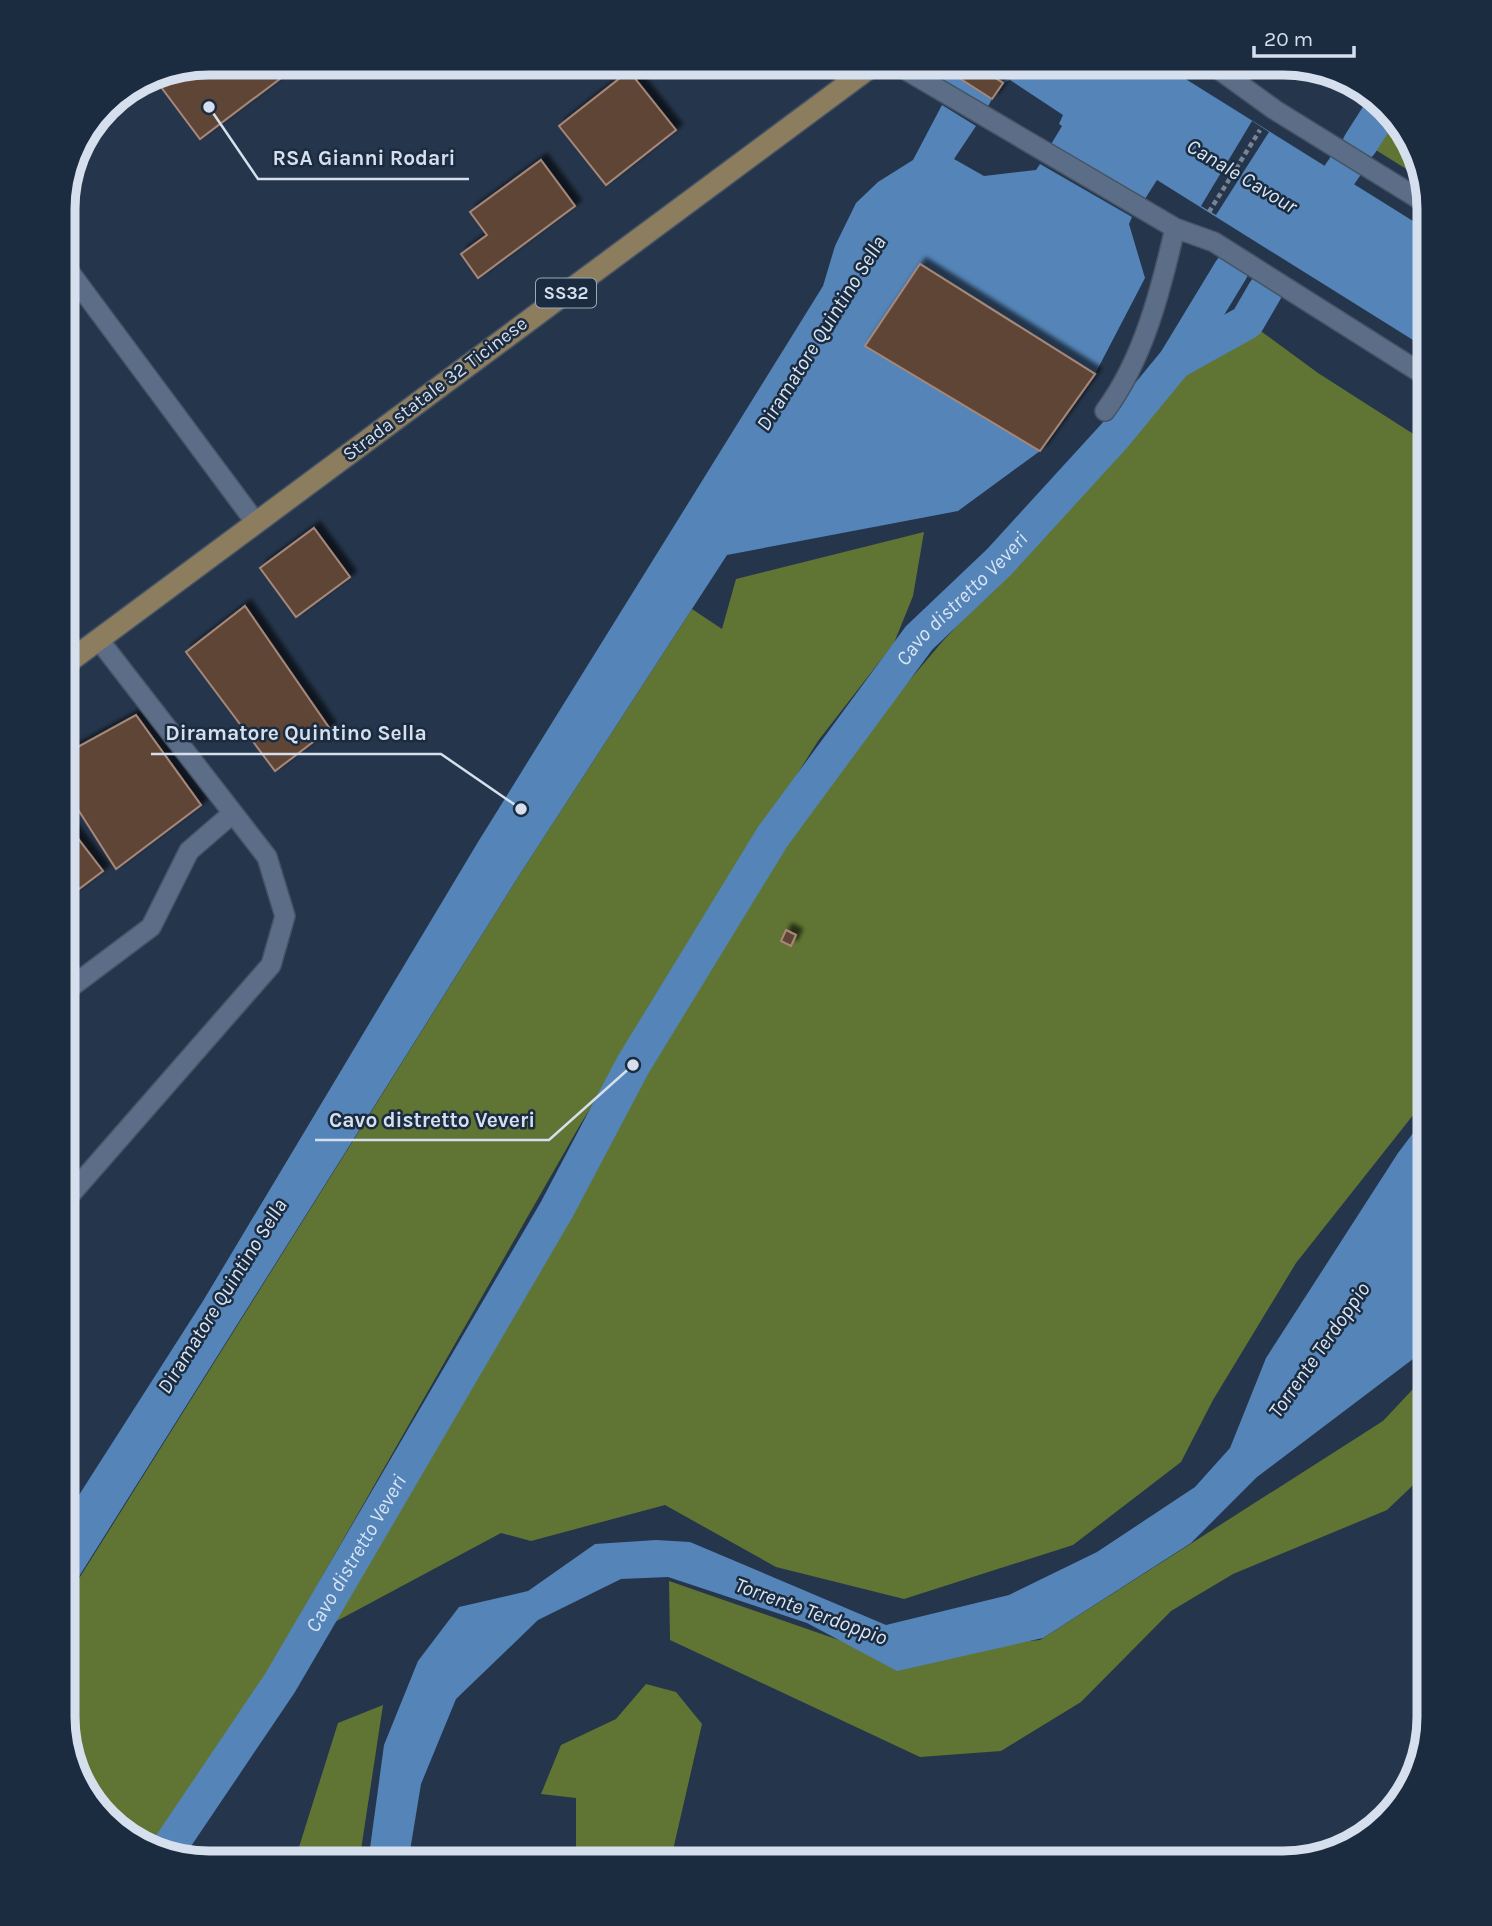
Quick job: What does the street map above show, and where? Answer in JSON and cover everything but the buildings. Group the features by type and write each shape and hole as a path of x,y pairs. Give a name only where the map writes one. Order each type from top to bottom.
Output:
{"main road":[{"name":"Strada statale 32 Ticinese","path":"76,657 859,76"}],"lane":[{"path":"916,76 1175,228 1214,242 1417,370"},
{"path":"1228,76 1275,110 1416,197"},
{"path":"1105,411 1119,392 1140,343 1165,271 1175,228"},
{"path":"76,281 256,523"},
{"path":"75,1189 271,965 285,916 267,857 99,640"},
{"path":"75,984 151,928 189,851 233,813"}],"path":[{"path":"1209,212 1262,127"}],"green space":[{"path":"1385,123 1403,150 1411,172 1371,147"},
{"path":"1258,329 1318,373 1417,436 1417,1110 1296,1263 1213,1400 1181,1462 1073,1545 904,1599 776,1567 665,1505 531,1541 501,1533 333,1623 669,1032 794,827 858,741 942,642 1064,511 1185,370"},
{"path":"924,532 913,596 894,643 818,741 580,1125 227,1743 160,1841 150,1837 135,1828 109,1805 89,1776 82,1760 75,1717 75,1585 520,874 692,609 722,629 736,579"},
{"path":"1417,1385 1417,1481 1387,1510 1233,1574 1171,1611 1081,1702 1001,1751 920,1757 670,1640 669,1581 882,1655 1040,1640 1383,1421"},
{"path":"646,1684 676,1692 702,1724 673,1851 576,1851 576,1798 541,1794 561,1745 616,1719"},
{"path":"383,1705 361,1851 298,1851 338,1723"}],"water":[{"path":"938,76 956,76 992,99 986,110 945,84"},
{"name":"Canale Cavour","path":"992,76 1181,76 1417,224 1417,342 1157,180 1143,202 1050,146 1062,126 1059,124 1063,115 1010,80 1003,83"},
{"path":"942,105 976,126 954,159 984,176 1036,170 1040,164 1132,217 1129,224 1145,278 1095,374 919,265 866,346 1040,451 958,511 727,555 520,874 75,1583 75,1501 203,1301 478,842 823,286 835,246 856,203 878,182 913,160"},
{"name":"Torrente Terdoppio","path":"1417,1128 1417,1353 1413,1359 1257,1477 1191,1543 1043,1638 897,1671 807,1623 668,1577 621,1579 538,1620 456,1699 421,1784 410,1851 370,1851 384,1745 418,1661 459,1607 528,1591 595,1544 656,1540 690,1542 886,1625 1009,1595 1097,1552 1195,1487 1230,1448 1266,1358"}],"pier":[{"path":"1252,121 1269,132 1216,215 1201,206"}],"waterway":[{"name":"Cavo distretto Veveri","path":"1360,144 1378,116"},
{"name":"Cavo distretto Veveri","path":"1340,174 1347,164"},
{"path":"1177,359 1231,270"},
{"name":"Cavo distretto Veveri","path":"171,1845 280,1683 557,1209 633,1065 773,836 919,638 999,562 1115,435 1175,362 1247,322 1265,291"}],"place":[{"name":"RSA Gianni Rodari","path":"209,107"},
{"name":"Diramatore Quintino Sella","path":"521,809"},
{"name":"Cavo distretto Veveri","path":"633,1065"}]}
